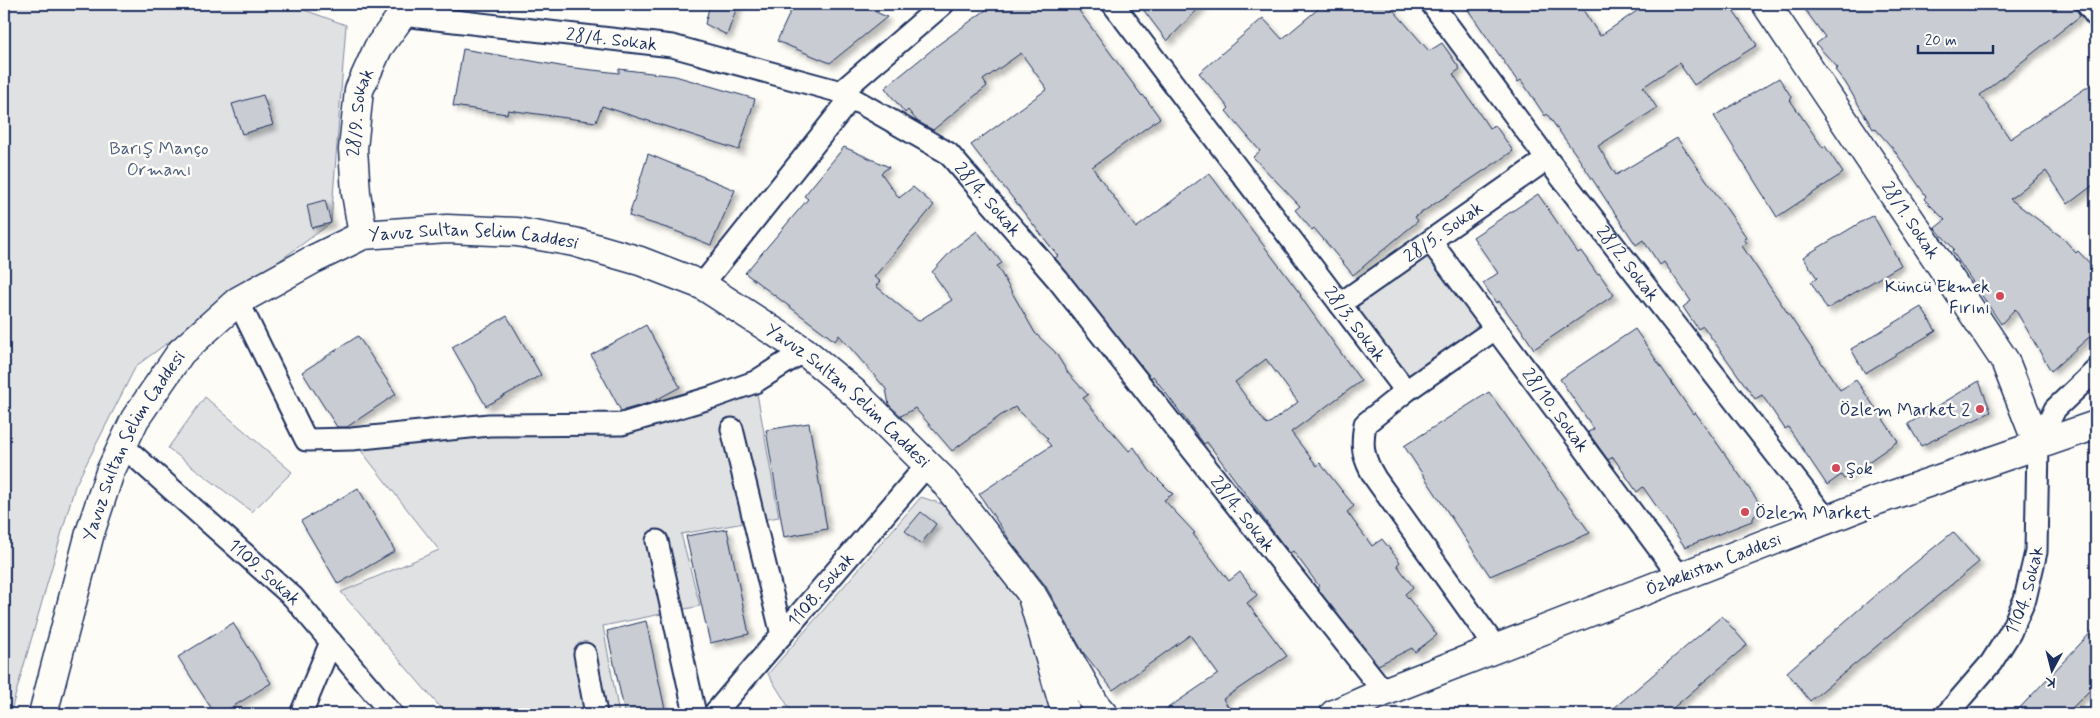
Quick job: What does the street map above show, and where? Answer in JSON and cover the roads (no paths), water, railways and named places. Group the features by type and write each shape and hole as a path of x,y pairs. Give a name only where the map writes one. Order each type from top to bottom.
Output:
{"street":[{"path":"702,285 846,95 943,4"},
{"name":"28/3. Sokak","path":"1113,4 1406,391"},
{"name":"28/2. Sokak","path":"1432,4 1827,520"},
{"name":"28/1. Sokak","path":"1766,4 2005,361 2038,445"},
{"path":"2087,4 2096,16"},
{"name":"28/4. Sokak","path":"407,9 672,46 846,95 948,153 1058,280 1384,692"},
{"name":"28/9. Sokak","path":"363,236 356,193 353,150 358,90 378,48 407,9"},
{"name":"28/5. Sokak","path":"1340,304 1431,242 1548,158"},
{"name":"Yavuz Sultan Selim Caddesi","path":"43,714 90,533 110,472 135,418 181,352 238,301 314,259 363,236 448,229 517,232 574,242 640,261 702,285 804,351 858,395 942,479 1031,593"},
{"name":"28/10. Sokak","path":"1431,242 1680,576"},
{"path":"238,301 306,440 352,439 489,425 622,424 713,397 755,382 804,351"},
{"path":"1495,329 1406,391 1365,424 1362,441 1365,462 1375,478 1496,648"},
{"path":"2038,445 2056,409 2096,370"},
{"name":"Özbekistan Caddesi","path":"1334,714 1384,692 1827,520 2096,425"},
{"path":"732,429 782,635"},
{"name":"1109. Sokak","path":"122,445 293,597 392,714"},
{"name":"1104. Sokak","path":"1947,714 1991,663 2010,633 2025,600 2036,552 2038,445"},
{"name":"1108. Sokak","path":"714,714 927,465"},
{"path":"657,541 695,714"},
{"path":"1031,593 1066,714"},
{"path":"1031,593 1096,706 1103,714"},
{"path":"301,714 331,642"},
{"path":"584,654 596,714"}],"place":[{"name":"Küncü Ekmek Fırını","path":"2000,296"},
{"name":"Özlem Market 2","path":"1980,409"},
{"name":"Şok","path":"1836,468"},
{"name":"Özlem Market","path":"1745,512"}],"park label":[{"name":"Barış Manço Ormanı","path":"159,158"}]}
